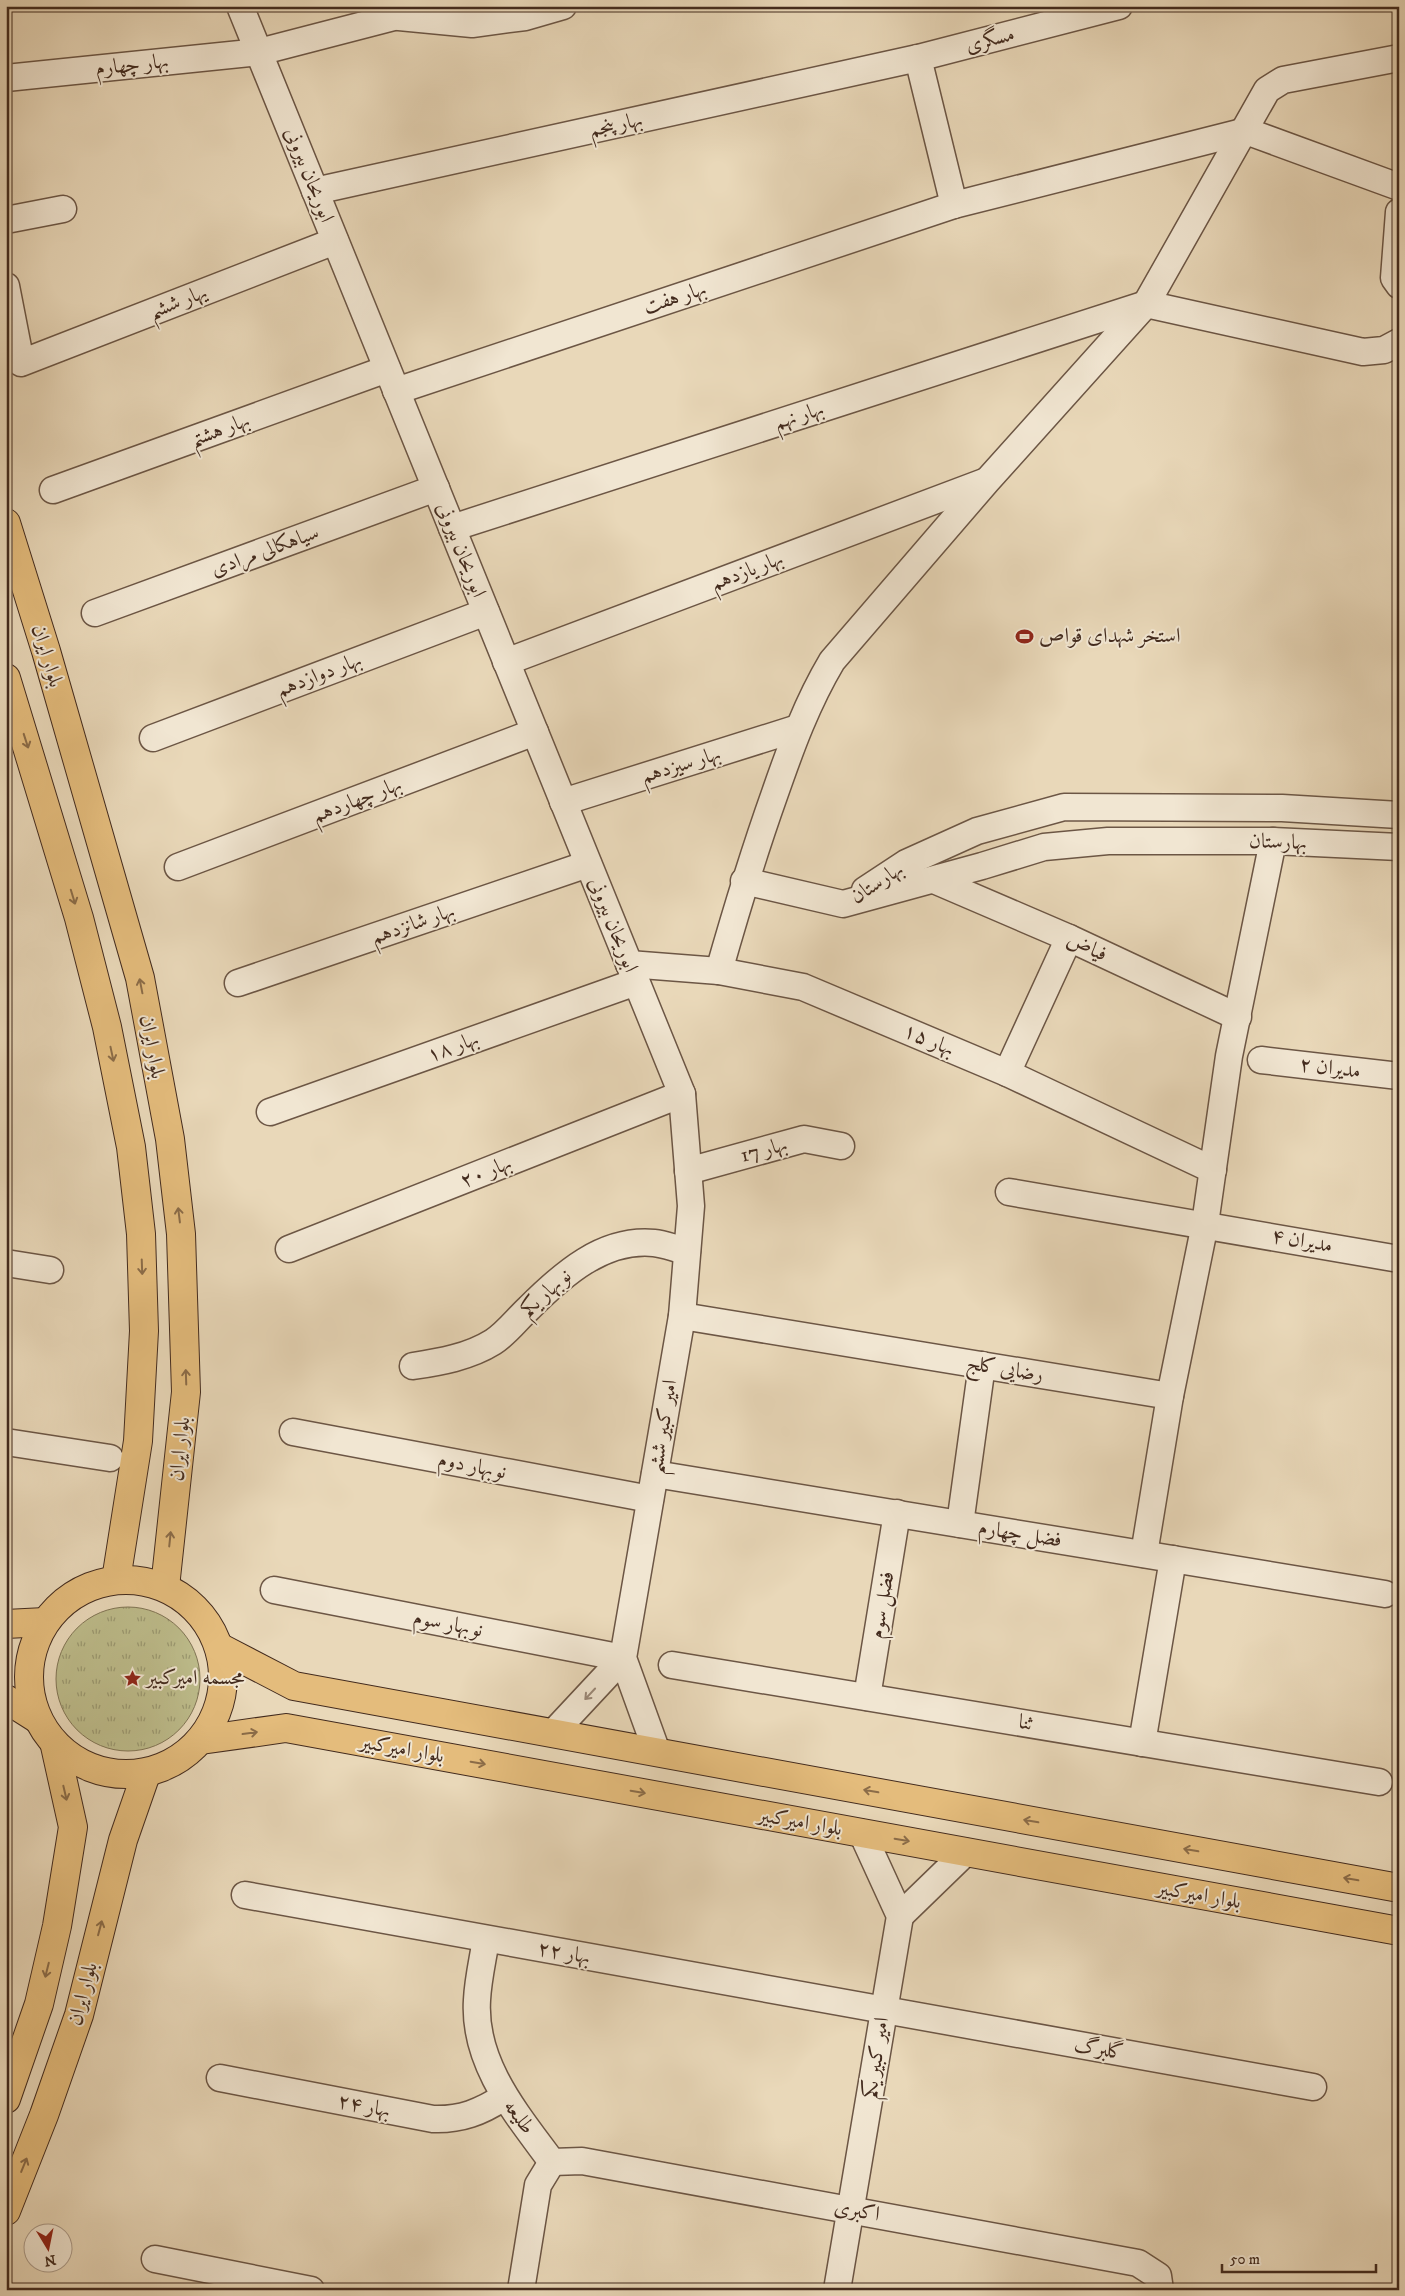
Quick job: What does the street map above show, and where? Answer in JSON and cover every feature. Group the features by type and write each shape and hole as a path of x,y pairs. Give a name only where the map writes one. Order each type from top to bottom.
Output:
{"main road":[{"name":"بلوار ایران","path":"6,522 46,650 140,978 170,1139 181,1234 186,1392 165,1587"},
{"name":"بلوار ایران","path":"6,678 79,918 107,1027 132,1147 141,1234 144,1331 138,1441 116,1580"},
{"path":"116,1580 165,1587 189,1602 207,1622 219,1647 224,1680 218,1712 201,1740 176,1762 146,1774 113,1775 81,1765 55,1746 36,1718 28,1686 30,1652 45,1622 64,1601 88,1587 116,1580"},
{"path":"6,1624 45,1622"},
{"name":"بلوار امیرکبیر","path":"219,1647 294,1686 1399,1888"},
{"path":"6,1699 36,1718"},
{"name":"بلوار امیرکبیر","path":"201,1740 286,1728 1399,1931"},
{"name":"بلوار ایران","path":"6,2098 39,2004 57,1926 73,1827 55,1746"},
{"name":"بلوار ایران","path":"6,2211 44,2115 79,2015 123,1840 146,1774"}],"street":[{"name":"ابوریحان بیرونی","path":"240,6 682,1094"},
{"path":"394,17 422,6"},
{"path":"394,17 472,24 525,17 563,6"},
{"name":"مسگری","path":"918,58 1120,6"},
{"name":"بهار چهارم","path":"6,78 259,52 394,17"},
{"path":"918,58 954,205"},
{"name":"بهار پنجم","path":"315,191 918,58"},
{"path":"719,971 744,881 798,728 816,687 832,661 987,480 1146,304 1246,131 1267,90 1283,80 1399,58"},
{"path":"1246,131 1399,187"},
{"name":"بهار هفت","path":"392,380 954,205 1246,131"},
{"path":"6,220 63,210"},
{"path":"1399,212 1394,278 1399,285"},
{"name":"یهار ششم","path":"6,286 21,363 335,241"},
{"path":"1146,304 1363,352 1384,350 1399,342"},
{"name":"بهار نهم","path":"452,528 1146,304"},
{"name":"بهار هشتم","path":"53,490 392,380"},
{"name":"بهار یازدهم","path":"506,662 987,480"},
{"name":"سیاهکالی مرادی","path":"95,613 436,488"},
{"name":"بهار دوازدهم","path":"153,738 486,612"},
{"name":"بهار سیزدهم","path":"563,802 798,728"},
{"name":"بهار چهاردهم","path":"178,867 535,732"},
{"name":"بهارستان","path":"843,904 906,863 977,830 1064,807 1282,808 1399,815"},
{"name":"بهارستان","path":"843,904 934,880 1044,847 1108,841 1273,841 1399,847"},
{"path":"1144,1554 1170,1396 1205,1224 1229,1056 1273,841"},
{"name":"بهار شانزدهم","path":"238,984 588,864"},
{"name":"فیاض","path":"934,880 1070,938 1238,1017"},
{"path":"744,881 843,904"},
{"path":"1007,1073 1070,938"},
{"name":"بهار ۱۵","path":"633,973 719,971 803,987 1007,1073 1213,1170"},
{"name":"بهار ۱۸","path":"270,1112 633,973"},
{"name":"مدیران ۲","path":"1261,1060 1399,1076"},
{"name":"امیر کبیر ششم","path":"657,1752 623,1658 682,1316 691,1206 682,1094"},
{"name":"بهار ۲۰","path":"289,1249 682,1094"},
{"name":"بهار 17","path":"688,1171 804,1139 841,1146"},
{"name":"مدیران ۴","path":"1009,1192 1205,1224 1399,1259"},
{"name":"نوبهار یکم","path":"413,1366 452,1360 494,1342 544,1292 582,1262 605,1251 633,1244 654,1243 687,1251"},
{"path":"6,1263 50,1270"},
{"name":"رضایی کلج","path":"682,1316 1170,1396"},
{"path":"960,1524 982,1365"},
{"name":"نوبهار دوم","path":"294,1432 650,1499"},
{"path":"6,1442 110,1458"},
{"name":"فضل چهارم","path":"655,1474 1385,1594"},
{"name":"فضل سوم","path":"867,1697 897,1513"},
{"path":"1142,1743 1173,1559"},
{"name":"نوبهار سوم","path":"274,1590 623,1658"},
{"path":"553,1733 623,1658"},
{"name":"ثنا","path":"672,1665 1379,1782"},
{"path":"862,1833 900,1916 966,1852"},
{"name":"بهار ۲۲","path":"245,1895 884,2012"},
{"name":"امیر کبیر یکم","path":"837,2290 900,1916"},
{"name":"طلیعه","path":"486,1939 476,2000 480,2046 504,2097 552,2162"},
{"name":"گلبرگ","path":"884,2012 1313,2087"},
{"name":"بهار ۲۴","path":"220,2078 433,2120 451,2120 469,2116 504,2097"},
{"name":"اکبری","path":"552,2162 582,2161 1138,2263 1159,2283"},
{"path":"521,2290 538,2184 552,2162"},
{"path":"156,2259 311,2290"}],"green space":[{"path":"128,1607 156,1612 179,1628 195,1651 200,1679 195,1707 179,1730 156,1746 128,1751 100,1746 77,1730 61,1707 56,1679 61,1651 77,1628 100,1612"}],"place":[{"name":"استخر شهدای قواص","path":"1025,636"},
{"name":"مجسمه امیرکبیر","path":"132,1678"}]}
